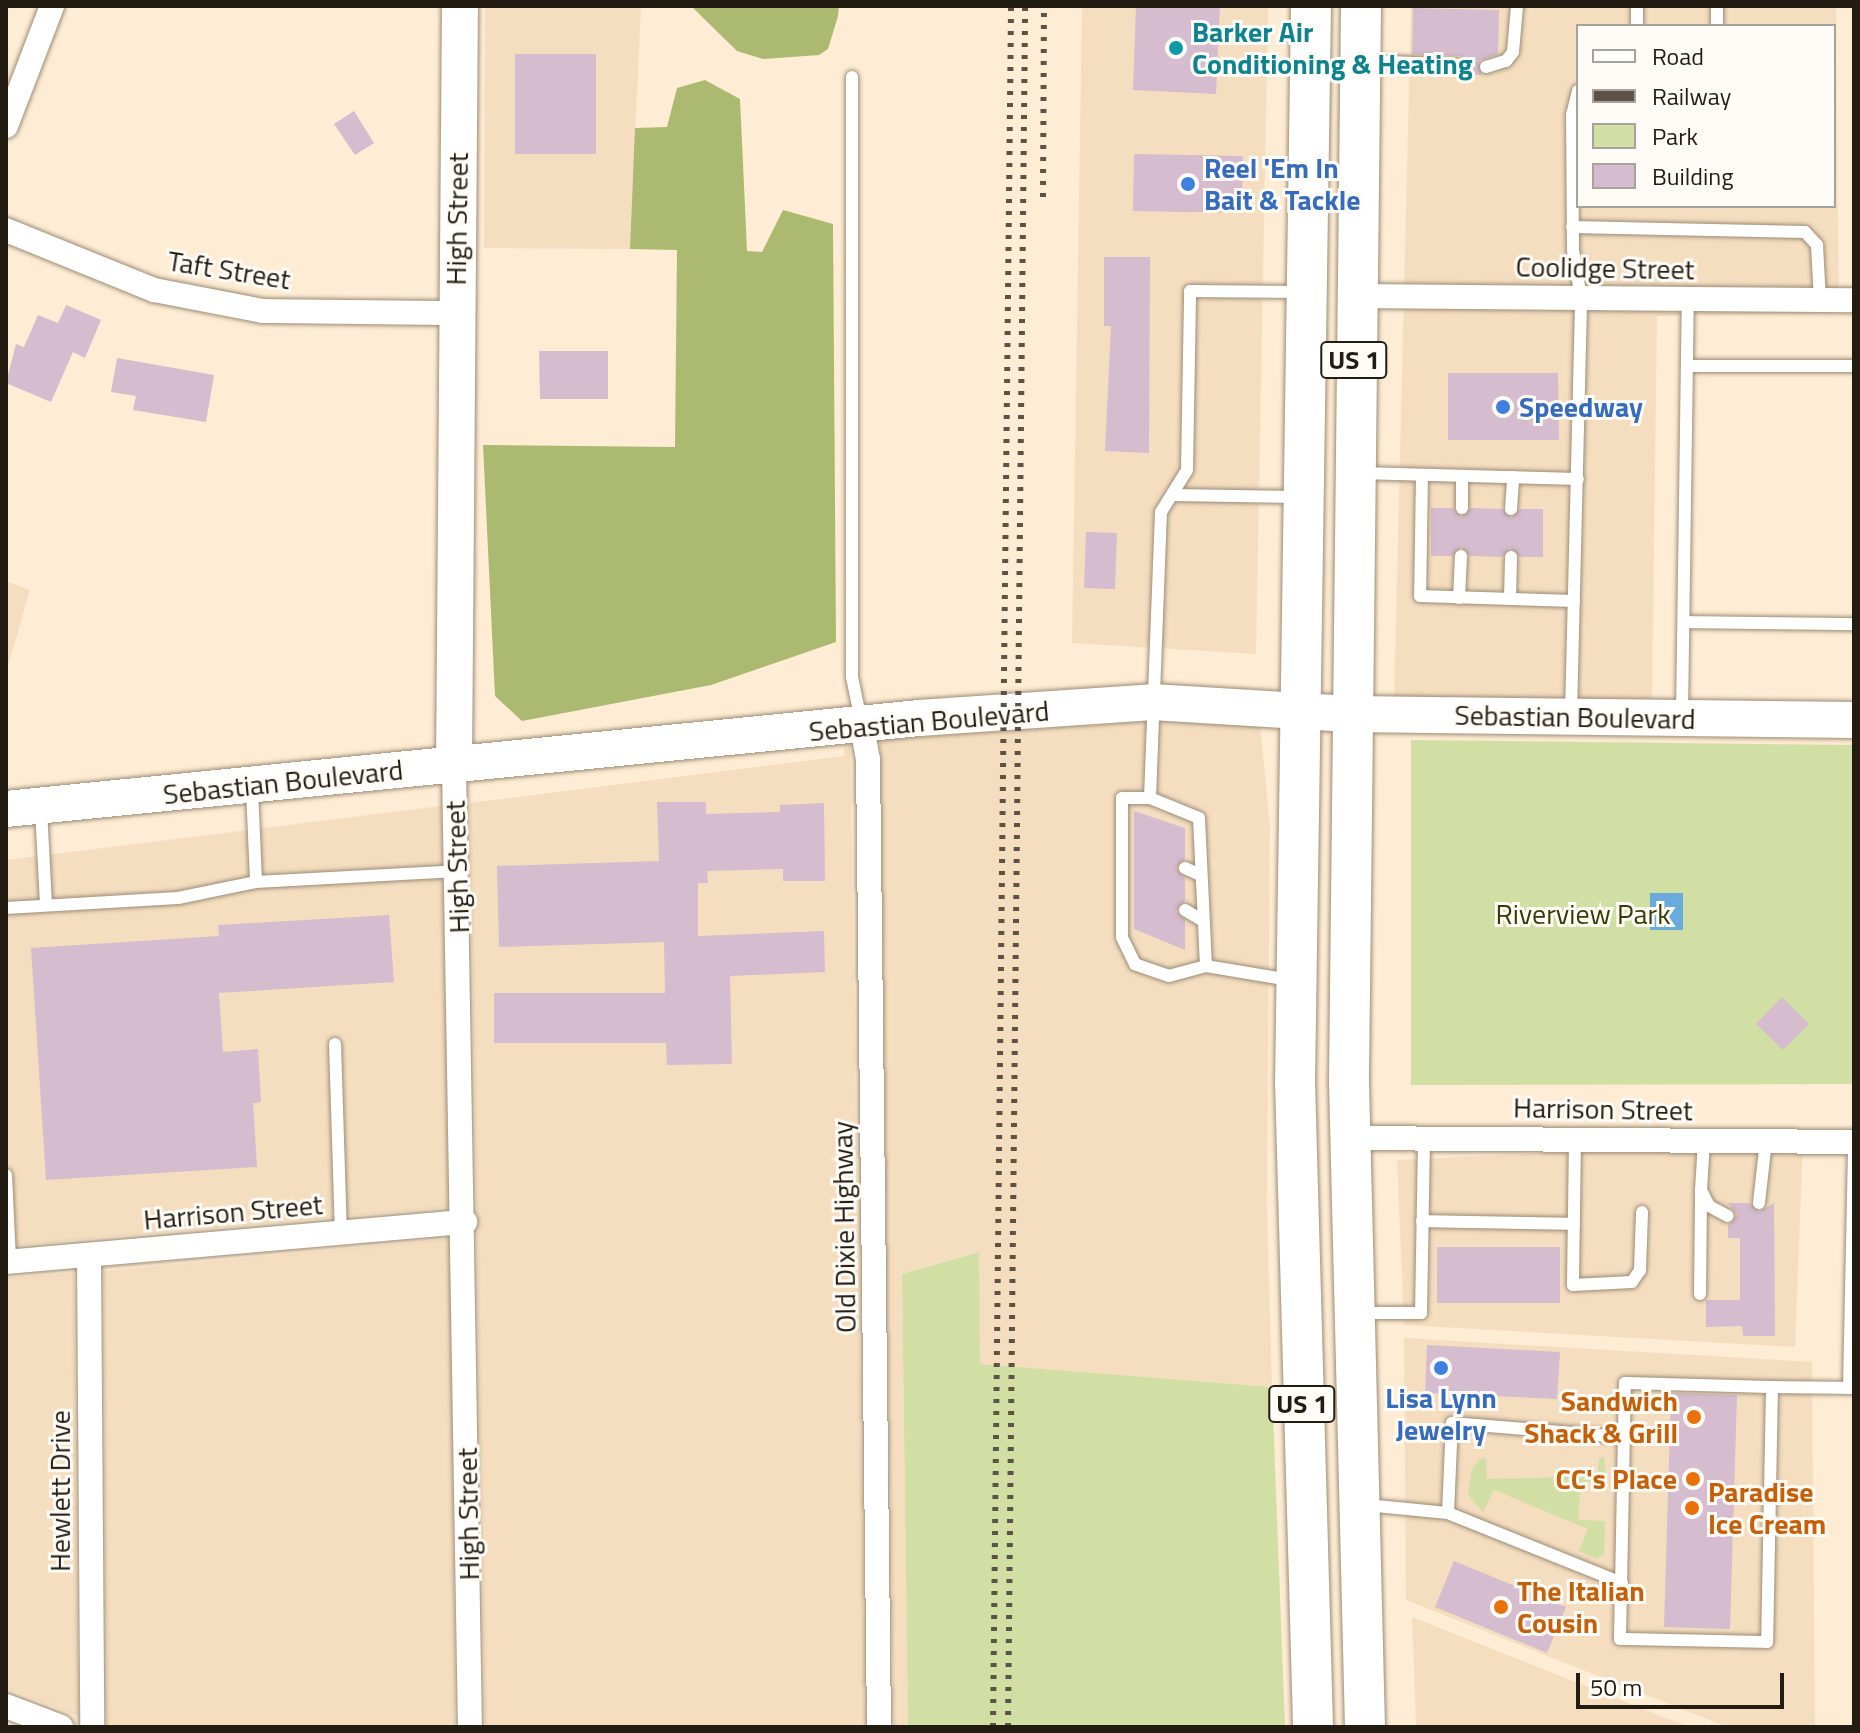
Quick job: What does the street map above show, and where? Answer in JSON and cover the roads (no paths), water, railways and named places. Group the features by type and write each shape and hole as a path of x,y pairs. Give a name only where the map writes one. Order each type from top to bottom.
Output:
{"main road":[{"name":"High Street","path":"454,766 455,313 460,6"},
{"name":"US 1","path":"1311,6 1297,981 1304,1557 1313,1727"},
{"name":"US 1","path":"1361,7 1350,714 1350,1138 1365,1727"},
{"name":"Sebastian Boulevard","path":"24,807 862,726 1152,702 1350,714 1854,720"},
{"path":"1302,1426 1328,1470 1359,1501"},
{"path":"1304,1557 1340,1573 1362,1603"}],"street":[{"path":"6,126 52,6"},
{"name":"Taft Street","path":"6,230 154,290 263,311 455,313"},
{"name":"Coolidge Street","path":"1355,296 1854,300"},
{"name":"Old Dixie Highway","path":"862,726 868,759 879,1727"},
{"name":"High Street","path":"454,766 465,1222 470,1727"},
{"name":"Harrison Street","path":"1350,1138 1854,1142"},
{"name":"Harrison Street","path":"8,1262 465,1222"},
{"name":"Hewlett Drive","path":"89,1256 92,1727"},
{"path":"6,1706 61,1727"}],"lane":[{"path":"1486,67 1506,61 1513,52 1517,6"},
{"path":"1360,61 1459,65"},
{"path":"852,77 852,677 862,726"},
{"path":"1571,717 1581,298 1572,227 1572,115 1576,99"},
{"path":"1572,227 1805,232 1817,245 1820,300"},
{"path":"1150,798 1161,512 1187,470 1190,291 1308,292"},
{"path":"1682,718 1688,299"},
{"path":"1687,366 1854,366"},
{"path":"1353,473 1578,479"},
{"path":"1422,475 1420,596 1574,601"},
{"path":"1462,476 1462,508"},
{"path":"1511,509 1513,477"},
{"path":"1172,495 1305,497"},
{"path":"1459,598 1461,556"},
{"path":"1510,599 1511,557"},
{"path":"1685,622 1854,624"},
{"path":"251,786 256,882"},
{"path":"1206,966 1199,818 1150,798 1122,798 1128,843 1128,888 1122,937 1135,964 1169,976 1206,966 1297,981"},
{"path":"24,807 46,905"},
{"path":"1185,868 1201,875"},
{"path":"6,908 178,898 256,882 458,871"},
{"path":"1185,910 1203,921"},
{"path":"335,1044 341,1233"},
{"path":"1355,1313 1421,1313 1424,1137"},
{"path":"1575,1139 1573,1285 1615,1286 1632,1282 1640,1270 1642,1212"},
{"path":"1700,1294 1704,1140"},
{"path":"1759,1203 1766,1141"},
{"path":"1772,1387 1767,1642 1620,1639 1625,1383 1851,1388 1854,1154"},
{"path":"6,1175 8,1262"},
{"path":"1701,1190 1709,1206 1728,1216"},
{"path":"1422,1221 1574,1224"},
{"path":"1448,1513 1452,1423 1624,1437"},
{"path":"1359,1501 1448,1513 1622,1583"}],"water":[{"path":"1650,893 1683,893 1683,930 1650,930"}],"railway":[{"path":"993,1727 1011,6"},
{"path":"1008,1727 1025,6"},
{"path":"1043,197 1044,6"}],"place":[{"name":"Barker Air Conditioning & Heating","path":"1176,48"},
{"name":"Reel 'Em In Bait & Tackle","path":"1188,184"},
{"name":"Speedway","path":"1503,407"},
{"name":"Lisa Lynn Jewelry","path":"1441,1368"},
{"name":"Sandwich Shack & Grill","path":"1694,1417"},
{"name":"CC's Place","path":"1693,1479"},
{"name":"Paradise Ice Cream","path":"1692,1508"},
{"name":"The Italian Cousin","path":"1501,1607"}],"park label":[{"name":"Riverview Park","path":"1583,914"}]}
